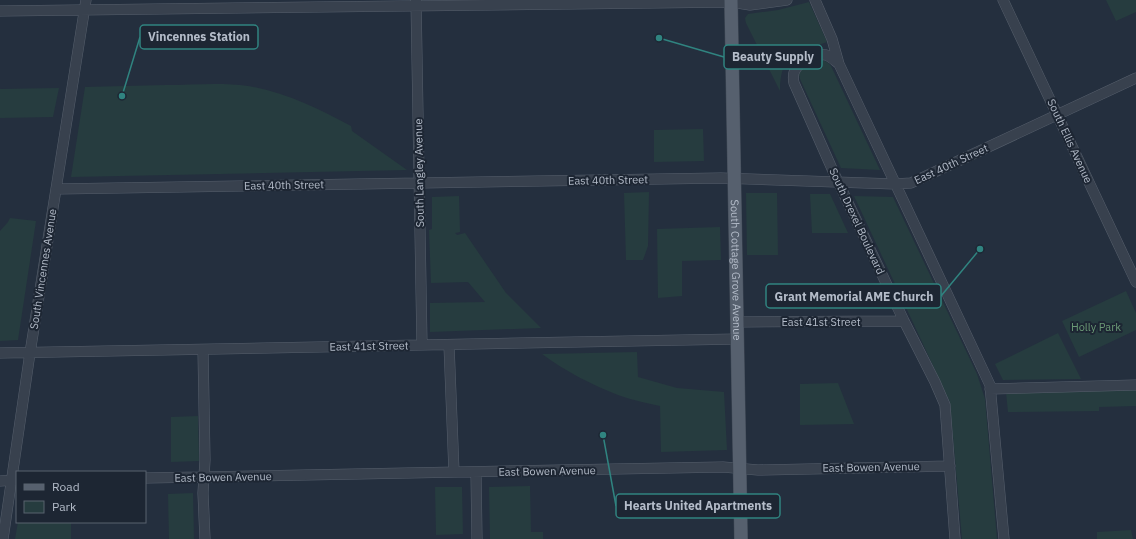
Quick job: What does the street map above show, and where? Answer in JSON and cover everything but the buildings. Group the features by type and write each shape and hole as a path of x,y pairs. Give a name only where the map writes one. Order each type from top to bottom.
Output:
{"main road":[{"name":"South Cottage Grove Avenue","path":"733,1 734,178 741,539"}],"street":[{"name":"South Vincennes Avenue","path":"3,539 14,481 30,353 86,0"},
{"path":"0,11 416,3 733,1 750,5 787,0"},
{"path":"815,0 832,39 839,64 990,385 1004,539"},
{"name":"South Ellis Avenue","path":"1003,0 1136,282"},
{"name":"South Langley Avenue","path":"416,3 422,345"},
{"name":"South Drexel Boulevard","path":"839,64 826,55 820,55 799,64 793,77 794,83 838,182 945,405 955,539"},
{"name":"East 40th Street","path":"56,189 734,178 895,184 911,183 1136,78"},
{"name":"East 41st Street","path":"737,322 904,321"},
{"name":"East 41st Street","path":"0,353 738,339"},
{"path":"449,345 454,472"},
{"path":"203,350 205,539"},
{"path":"990,389 1136,385"},
{"name":"East Bowen Avenue","path":"146,478 723,467 758,470 950,466"},
{"path":"476,472 477,539"},
{"path":"0,481 14,481"}],"green space":[{"path":"1106,0 1136,0 1136,12 1116,21"},
{"path":"809,2 827,42 799,53 787,62 783,69 780,91 746,23 745,18 748,14 778,10"},
{"path":"818,60 825,61 831,66 880,170 841,168 800,79 799,74 801,68"},
{"path":"217,84 248,86 275,92 314,107 351,126 352,131 407,170 71,177 85,87"},
{"path":"59,88 53,117 0,118 0,89"},
{"path":"703,129 704,161 654,162 654,130"},
{"path":"649,192 648,246 643,260 626,260 624,193"},
{"path":"746,193 777,193 778,255 747,255"},
{"path":"810,194 830,194 848,233 812,233"},
{"path":"459,196 460,232 455,233 457,235 465,233 506,293 541,328 430,332 430,303 485,302 468,282 431,283 429,230 432,229 432,197"},
{"path":"854,196 893,197 977,374 985,399 997,539 962,539 950,402"},
{"path":"10,218 36,221 18,340 0,341 0,231"},
{"path":"720,227 721,260 682,261 682,296 658,298 657,229"},
{"name":"Holly Park","path":"1126,291 1136,313 1136,330 1079,357 1062,321"},
{"path":"1058,333 1081,379 1003,380 995,364"},
{"path":"637,352 638,377 677,388 724,392 727,450 661,452 660,406 623,397 598,387 569,372 542,354"},
{"path":"838,383 854,424 800,425 800,384"},
{"path":"1136,390 1136,406 1099,407 1099,411 1008,412 1006,392"},
{"path":"198,416 199,461 171,462 171,417"},
{"path":"530,486 531,532 543,532 543,539 490,539 489,487"},
{"path":"435,487 462,487 463,534 436,535"},
{"path":"193,493 194,539 169,539 168,494"},
{"path":"18,523 71,523 71,539 15,539"},
{"path":"1131,530 1133,539 1097,539 1097,532"}],"place":[{"name":"Beauty Supply","path":"659,38"},
{"name":"Vincennes Station","path":"122,96"},
{"name":"Grant Memorial AME Church","path":"980,249"},
{"name":"Hearts United Apartments","path":"603,435"}]}
